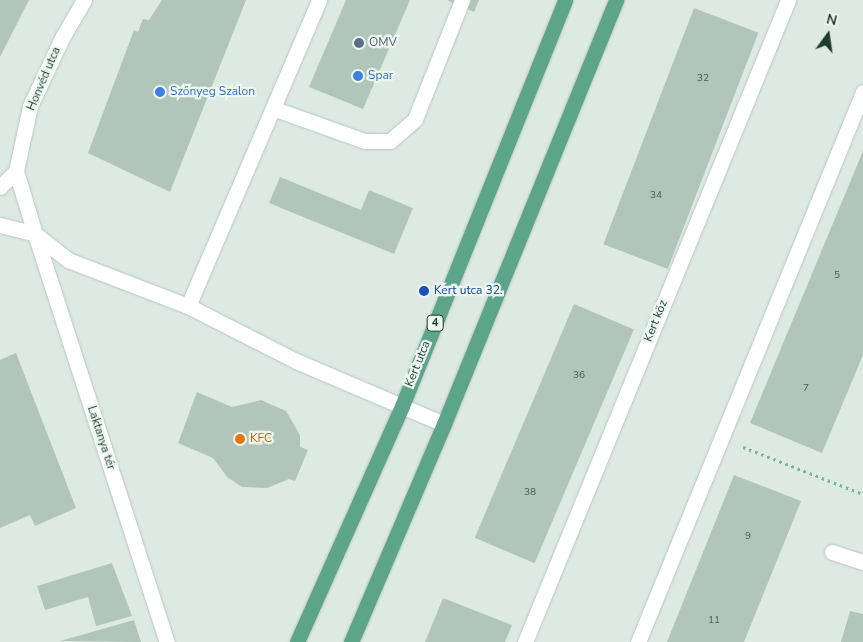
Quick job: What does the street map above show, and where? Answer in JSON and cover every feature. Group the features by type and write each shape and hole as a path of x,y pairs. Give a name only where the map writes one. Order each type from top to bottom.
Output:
{"main road":[{"name":"Kert utca","path":"297,642 402,406 565,0"},
{"path":"351,642 444,424 616,0"}],"street":[{"name":"Honvéd utca","path":"16,171 30,106 84,0"},
{"path":"188,306 275,110 319,0"},
{"path":"275,110 365,141 390,141 415,119 462,0"},
{"name":"Kert köz","path":"525,642 788,0"},
{"path":"638,642 863,92"},
{"path":"0,187 16,171"},
{"name":"Laktanya tér","path":"16,171 167,642"},
{"path":"0,225 35,234 68,260 188,306 296,361 444,424"},
{"path":"832,552 863,562"}],"path":[{"path":"721,439 863,494"}],"building":[{"path":"0,0 29,0 0,57"},
{"name":"Szőnyeg Szalon","path":"162,0 246,0 170,192 88,153 134,30 138,32 143,19 149,20"},
{"name":"OMV","path":"346,0 410,0 363,109 309,87"},
{"path":"447,0 479,0 474,12"},
{"path":"694,8 758,33 668,269 603,244"},
{"path":"863,151 863,355 822,453 750,423"},
{"path":"280,177 361,210 369,190 413,208 394,254 269,203"},
{"path":"574,304 634,329 535,563 475,538"},
{"path":"16,353 76,508 35,526 30,515 0,528 0,360"},
{"name":"KFC","path":"197,392 232,407 261,400 286,411 300,435 300,447 308,450 295,481 289,479 267,488 242,487 227,477 213,458 178,443"},
{"path":"734,475 801,501 744,642 667,642"},
{"path":"112,563 132,616 96,626 88,597 45,610 37,586"},
{"path":"443,598 512,625 505,642 425,642"},
{"path":"850,611 863,614 863,642 841,642"},
{"path":"134,620 141,642 60,641"}],"place":[{"name":"OMV","path":"359,43"},
{"name":"Spar","path":"358,76"},
{"name":"Szőnyeg Szalon","path":"160,92"},
{"name":"Kert utca 32.","path":"424,291"},
{"name":"KFC","path":"240,439"}]}
